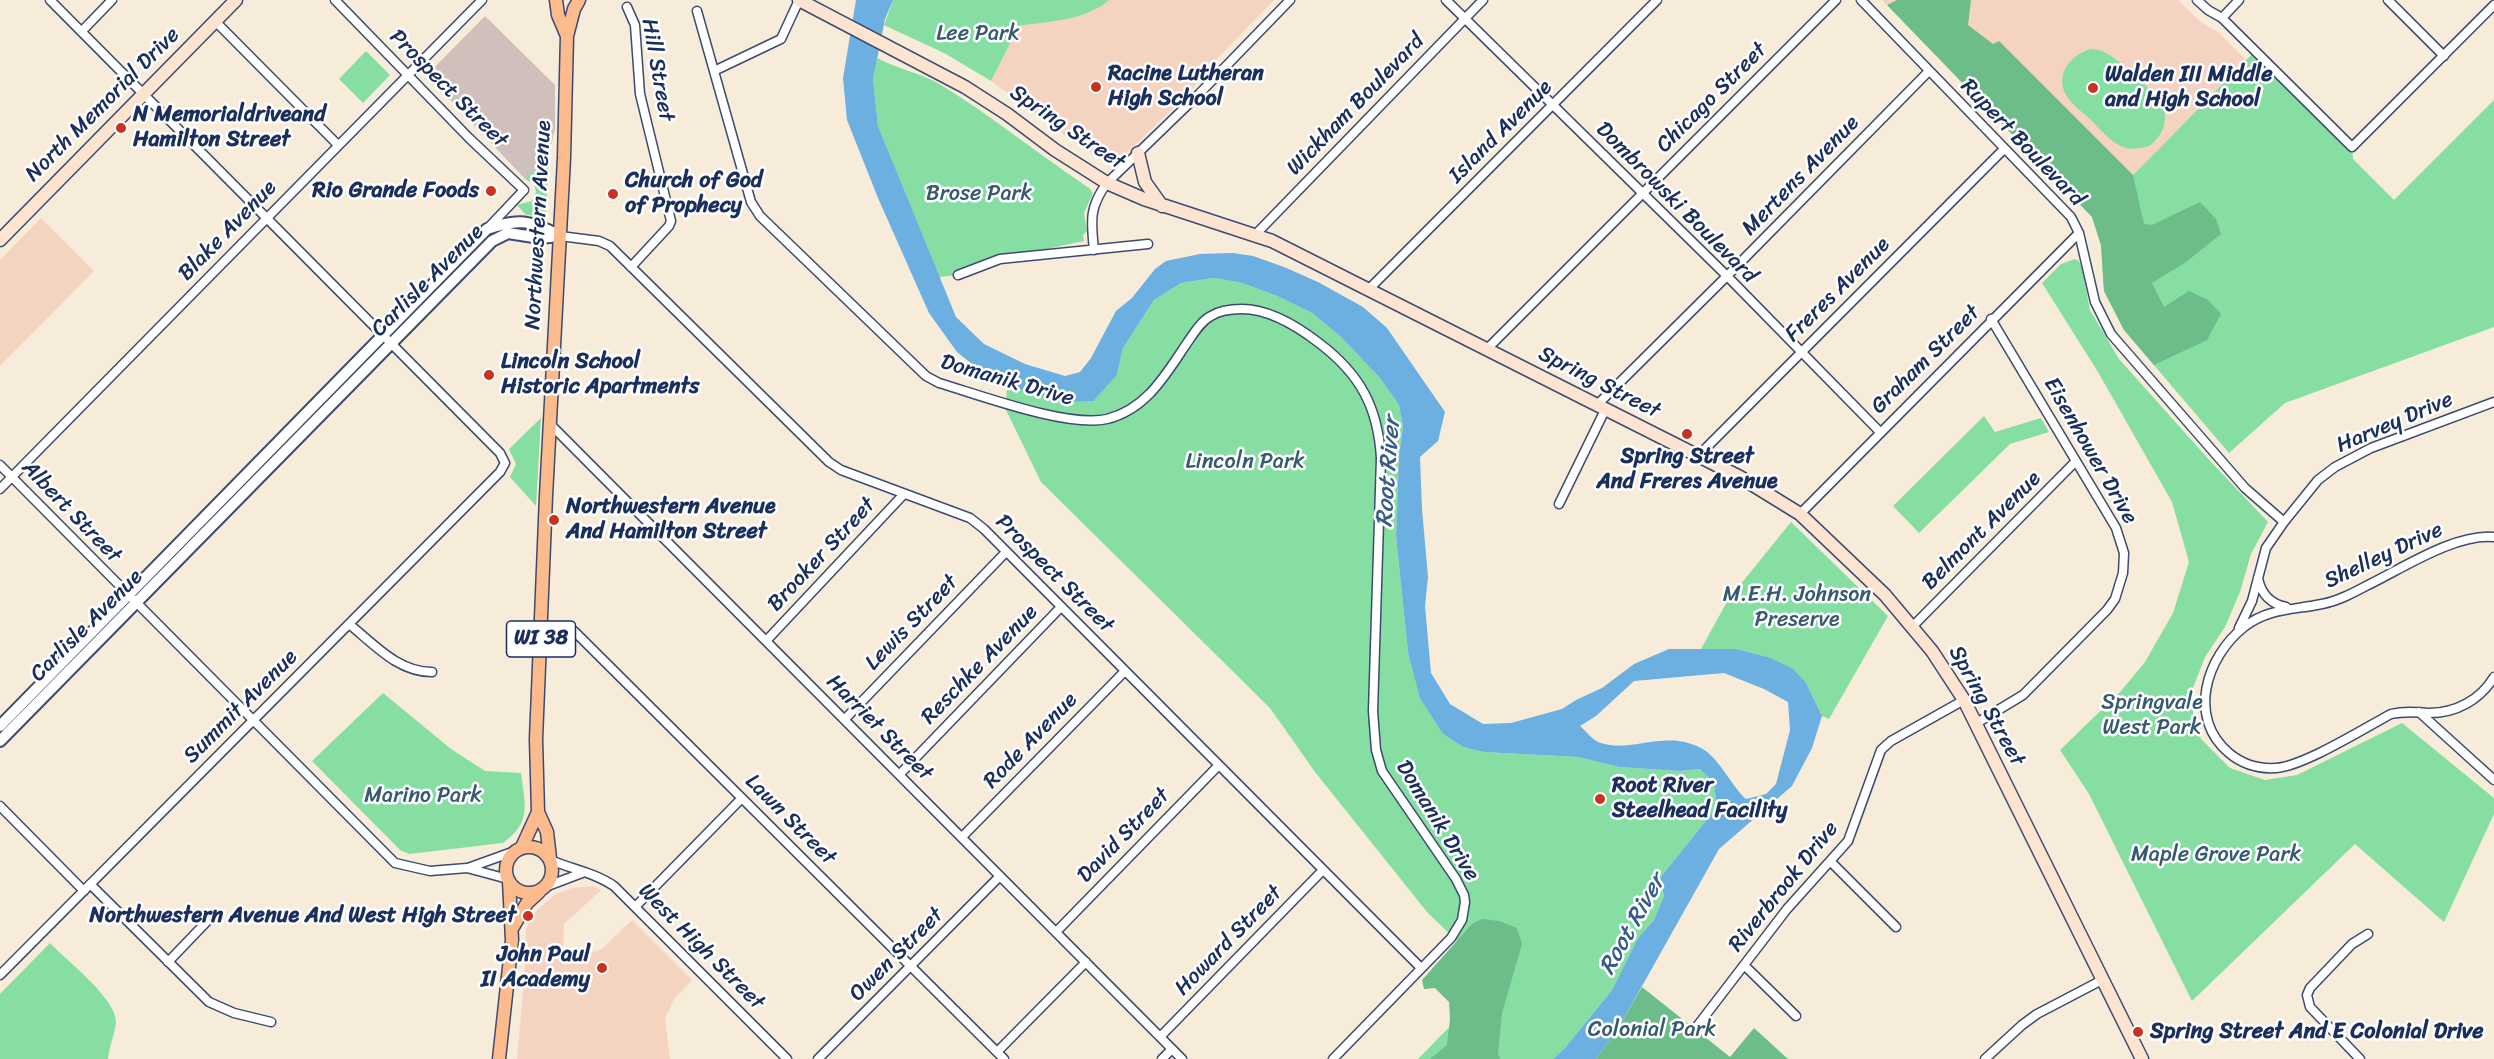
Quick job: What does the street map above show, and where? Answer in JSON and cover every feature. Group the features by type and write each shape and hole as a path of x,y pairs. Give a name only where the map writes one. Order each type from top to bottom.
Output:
{"main road":[{"name":"North Memorial Drive","path":"0,240 236,0"},
{"name":"Northwestern Avenue","path":"556,0 558,15 567,36"},
{"name":"Northwestern Avenue","path":"550,859 547,832 538,812 536,764 567,92 567,36 574,9 579,0"},
{"name":"Spring Street","path":"799,0 899,50 982,97 1055,150 1107,183 1162,206 1255,235 1369,289 1740,477 1800,514 1885,595 1913,626 1964,700 2142,1059"},
{"path":"1138,153 1145,182 1162,206"},
{"name":"Northwestern Avenue","path":"519,849 538,812"},
{"path":"519,849 538,848 550,859"},
{"name":"WI 38","path":"499,1059 513,927 507,863 519,849"},
{"name":"WI 38","path":"513,927 527,903 542,889 553,873 550,859"},
{"path":"508,880 516,890 523,893 542,889"}],"street":[{"path":"50,0 392,345"},
{"path":"82,31 112,0"},
{"name":"Prospect Street","path":"335,0 524,190 487,229"},
{"name":"Blake Avenue","path":"0,489 482,0"},
{"path":"714,71 781,39 799,0"},
{"path":"1094,250 1092,212 1098,195 1107,183 1199,94 1290,0"},
{"name":"Dombrowski Boulevard","path":"1446,0 1727,276 1880,432"},
{"name":"Wickham Boulevard","path":"1255,235 1483,0"},
{"name":"Island Avenue","path":"1369,289 1657,0"},
{"name":"Chicago Street","path":"1487,349 1836,0"},
{"name":"Rupert Boulevard","path":"1861,0 2071,217 2079,233 2095,302 2111,334 2245,488 2284,522"},
{"path":"2198,0 2208,10 2222,18 2352,147 2494,5"},
{"path":"2222,18 2239,0"},
{"path":"2388,0 2444,56"},
{"name":"Hill Street","path":"627,7 635,25 640,94 671,221 631,267"},
{"name":"Domanik Drive","path":"697,11 746,189 760,216 916,368 939,383 1064,419 1093,421 1109,419 1142,402 1156,388 1197,328 1210,316 1230,309 1252,309 1280,318 1312,337 1351,371 1365,392 1380,434 1381,482 1373,711 1376,750 1388,781 1456,879 1465,902 1462,920 1457,930 1333,1059"},
{"path":"215,21 338,145"},
{"name":"Mertens Avenue","path":"1560,504 1600,408 1929,71"},
{"name":"Freres Avenue","path":"1698,456 2004,149"},
{"name":"Carlisle Avenue","path":"0,741 136,604 383,336 487,229 510,221 541,225 560,236"},
{"name":"Carlisle Avenue","path":"0,726 128,596 392,345 497,237 508,233 540,238 560,236"},
{"name":"Graham Street","path":"1800,514 1991,319 2079,233"},
{"name":"Prospect Street","path":"560,236 605,243 829,462 841,470 970,518 984,529 1421,968"},
{"path":"958,275 1000,259 1148,244"},
{"name":"Eisenhower Drive","path":"1975,724 2012,704 2033,686 2107,610 2120,586 2124,560 2121,540 2116,528 1991,319"},
{"name":"Summit Avenue","path":"0,975 500,472 505,463 500,453 392,345"},
{"name":"Harvey Drive","path":"2230,640 2248,611 2266,548 2318,480 2335,467 2396,437 2494,402"},
{"name":"Harriet Street","path":"550,424 1182,1059"},
{"name":"Belmont Avenue","path":"1913,626 2076,461"},
{"name":"Albert Street","path":"0,465 395,863 430,871 467,868 519,849"},
{"name":"Brooker Street","path":"766,641 904,494"},
{"name":"Shelley Drive","path":"2418,712 2402,711 2391,714 2306,759 2276,768 2253,766 2232,756 2216,740 2205,710 2206,686 2211,671 2230,640 2248,624 2262,616 2293,608 2320,605 2341,598 2458,541 2481,536 2494,537"},
{"name":"Lewis Street","path":"844,719 1006,552"},
{"path":"2258,572 2260,585 2269,599 2278,605 2293,608"},
{"name":"Reschke Avenue","path":"900,774 1061,607"},
{"path":"349,624 394,662 416,672 432,672"},
{"name":"Lawn Street","path":"542,627 574,631 1000,1056"},
{"name":"Rode Avenue","path":"962,837 1125,671"},
{"path":"2418,712 2444,712 2467,704 2486,689 2494,677"},
{"name":"Riverbrook Drive","path":"1698,1025 1787,909 1848,841 1878,755 1884,746 1964,700"},
{"path":"2418,712 2494,780"},
{"name":"David Street","path":"1056,932 1218,766"},
{"path":"635,907 742,798"},
{"path":"0,806 209,1002 234,1013 271,1022"},
{"name":"West High Street","path":"550,859 582,873 599,876 614,886 787,1059"},
{"path":"1830,861 1896,927"},
{"name":"Albert Street","path":"467,868 508,880"},
{"name":"Howard Street","path":"1160,1037 1323,870"},
{"path":"542,889 582,873"},
{"name":"Owen Street","path":"818,1059 1000,876"},
{"path":"168,962 215,913"},
{"path":"2360,1059 2310,1007 2307,995 2310,988 2352,944 2368,934"},
{"path":"1000,1056 1086,962"},
{"path":"1744,965 1796,1016"},
{"path":"1985,1059 2022,1024 2102,980"},
{"path":"1162,1059 1172,1049"}],"shaded area":[{"name":"Racine Lutheran High School","path":"1109,0 1274,0 1209,67 1189,93 1113,166 1074,142 991,81 1019,26 1076,17 1091,12"},
{"name":"Walden III Middle and High School","path":"1882,0 2178,0 2202,23 2218,32 2246,60 2092,217"},
{"path":"485,16 555,85 555,129 549,153 525,179 427,75"},
{"path":"41,218 94,271 0,366 0,260"},
{"name":"John Paul II Academy","path":"593,886 601,890 564,924 563,950 583,955 602,949 632,920 692,980 674,999 665,1018 670,1059 517,1059 526,929 534,913 555,894 572,888"}],"green space":[{"name":"Lee Park","path":"893,0 1109,0 1078,16 1019,26 991,81 946,54 884,25"},
{"path":"1897,0 1971,0 1968,25 1993,44 1999,41 2133,175 2144,224 2152,225 2200,202 2216,219 2221,234 2186,262 2152,283 2164,307 2189,291 2208,300 2221,314 2207,340 2154,365 2124,330 2104,291 2101,245 2092,217 1887,5"},
{"path":"2091,49 2104,52 2119,62 2147,86 2161,103 2165,116 2164,126 2157,139 2149,146 2132,149 2117,144 2066,95 2062,83 2068,64 2084,51"},
{"path":"366,51 390,75 363,103 339,79"},
{"path":"2255,51 2352,147 2353,159 2394,200 2494,100 2494,327 2285,403 2229,453 2124,330 2104,291 2101,245 2092,217"},
{"name":"Brose Park","path":"877,58 941,85 1089,188 1093,193 1084,213 1087,231 1083,235 1084,241 1000,259 958,275 939,277 878,126 873,79"},
{"path":"549,153 546,211 541,216 526,215 517,205 532,201 536,192 534,184 525,179"},
{"name":"Maple Grove Park","path":"2075,259 2079,261 2082,268 2090,310 2119,359 2268,522 2251,554 2240,592 2225,627 2205,657 2193,688 2193,715 2201,739 2230,768 2265,780 2297,775 2402,723 2494,798 2494,814 2444,922 2355,844 2192,1001 2089,794 2060,750 2121,691 2145,662 2173,613 2189,562 2172,502 2098,372 2042,283 2061,264"},
{"name":"Lincoln Park","path":"1214,278 1242,283 1277,296 1312,313 1341,337 1380,378 1399,405 1403,427 1399,455 1396,536 1408,652 1433,716 1443,734 1463,747 1484,752 1578,757 1619,767 1680,771 1700,769 1714,783 1717,807 1660,878 1664,896 1654,920 1638,938 1612,990 1565,1048 1553,1059 1418,1059 1468,1008 1458,942 1427,912 1315,772 1270,708 1041,482 1006,410 1007,383 1054,402 1117,375 1123,348 1154,300 1181,283"},
{"path":"1984,416 1995,432 2041,418 2049,432 2010,444 1919,533 1893,506"},
{"path":"541,418 536,506 510,477 516,464 509,449"},
{"name":"M.E.H. Johnson Preserve","path":"1791,522 1888,616 1829,719 1822,716 1806,683 1768,657 1736,649 1701,649 1728,600"},
{"name":"Marino Park","path":"383,693 451,749 485,771 521,773 525,804 522,820 519,828 503,843 409,854 400,850 312,761"},
{"path":"1482,919 1499,921 1517,928 1522,944 1502,1013 1498,1053 1500,1059 1430,1059 1447,1045 1449,1002 1435,988 1424,989 1422,980 1472,924"},
{"path":"50,943 100,991 114,1013 116,1022 108,1059 0,1059 0,994"},
{"name":"Colonial Park","path":"1642,987 1730,1057 1754,1028 1788,1059 1596,1059 1619,1027"}],"water":[{"name":"Root River","path":"856,0 893,0 885,19 873,79 878,126 956,317 984,344 1025,364 1065,376 1080,372 1091,358 1116,311 1132,298 1155,269 1166,261 1200,254 1233,253 1253,256 1284,267 1318,282 1363,307 1387,328 1445,412 1438,441 1420,457 1428,577 1425,606 1431,673 1450,704 1483,724 1511,723 1562,709 1602,688 1634,664 1669,649 1736,649 1768,657 1793,669 1806,683 1822,716 1812,748 1792,786 1719,849 1619,1027 1596,1059 1553,1059 1565,1048 1612,990 1638,938 1654,920 1664,896 1660,878 1717,807 1714,783 1700,769 1680,771 1619,767 1578,757 1484,752 1463,747 1443,734 1420,698 1408,652 1396,536 1399,455 1403,427 1399,405 1380,378 1341,337 1312,313 1277,296 1242,283 1214,278 1181,283 1154,300 1123,348 1117,375 1093,401 1054,402 987,376 957,352 929,313 878,198 847,120 843,78","holes":["1724,673 1764,689 1788,702 1790,730 1776,784 1766,794 1746,799 1714,758 1701,748 1675,741 1613,745 1598,742 1580,726 1596,716 1634,681"]}],"place":[{"name":"Racine Lutheran High School","path":"1096,87"},
{"name":"Walden III Middle and High School","path":"2093,88"},
{"name":"N Memorialdriveand Hamilton Street","path":"121,128"},
{"name":"Rio Grande Foods","path":"491,191"},
{"name":"Church of God of Prophecy","path":"613,194"},
{"name":"Lincoln School Historic Apartments","path":"489,375"},
{"name":"Spring Street And Freres Avenue","path":"1687,434"},
{"name":"Northwestern Avenue And Hamilton Street","path":"554,520"},
{"name":"Root River Steelhead Facility","path":"1600,799"},
{"name":"Northwestern Avenue And West High Street","path":"528,916"},
{"name":"John Paul II Academy","path":"602,968"},
{"name":"Spring Street And E Colonial Drive","path":"2138,1032"}],"park label":[{"name":"Springvale West Park","path":"2152,716"}]}
